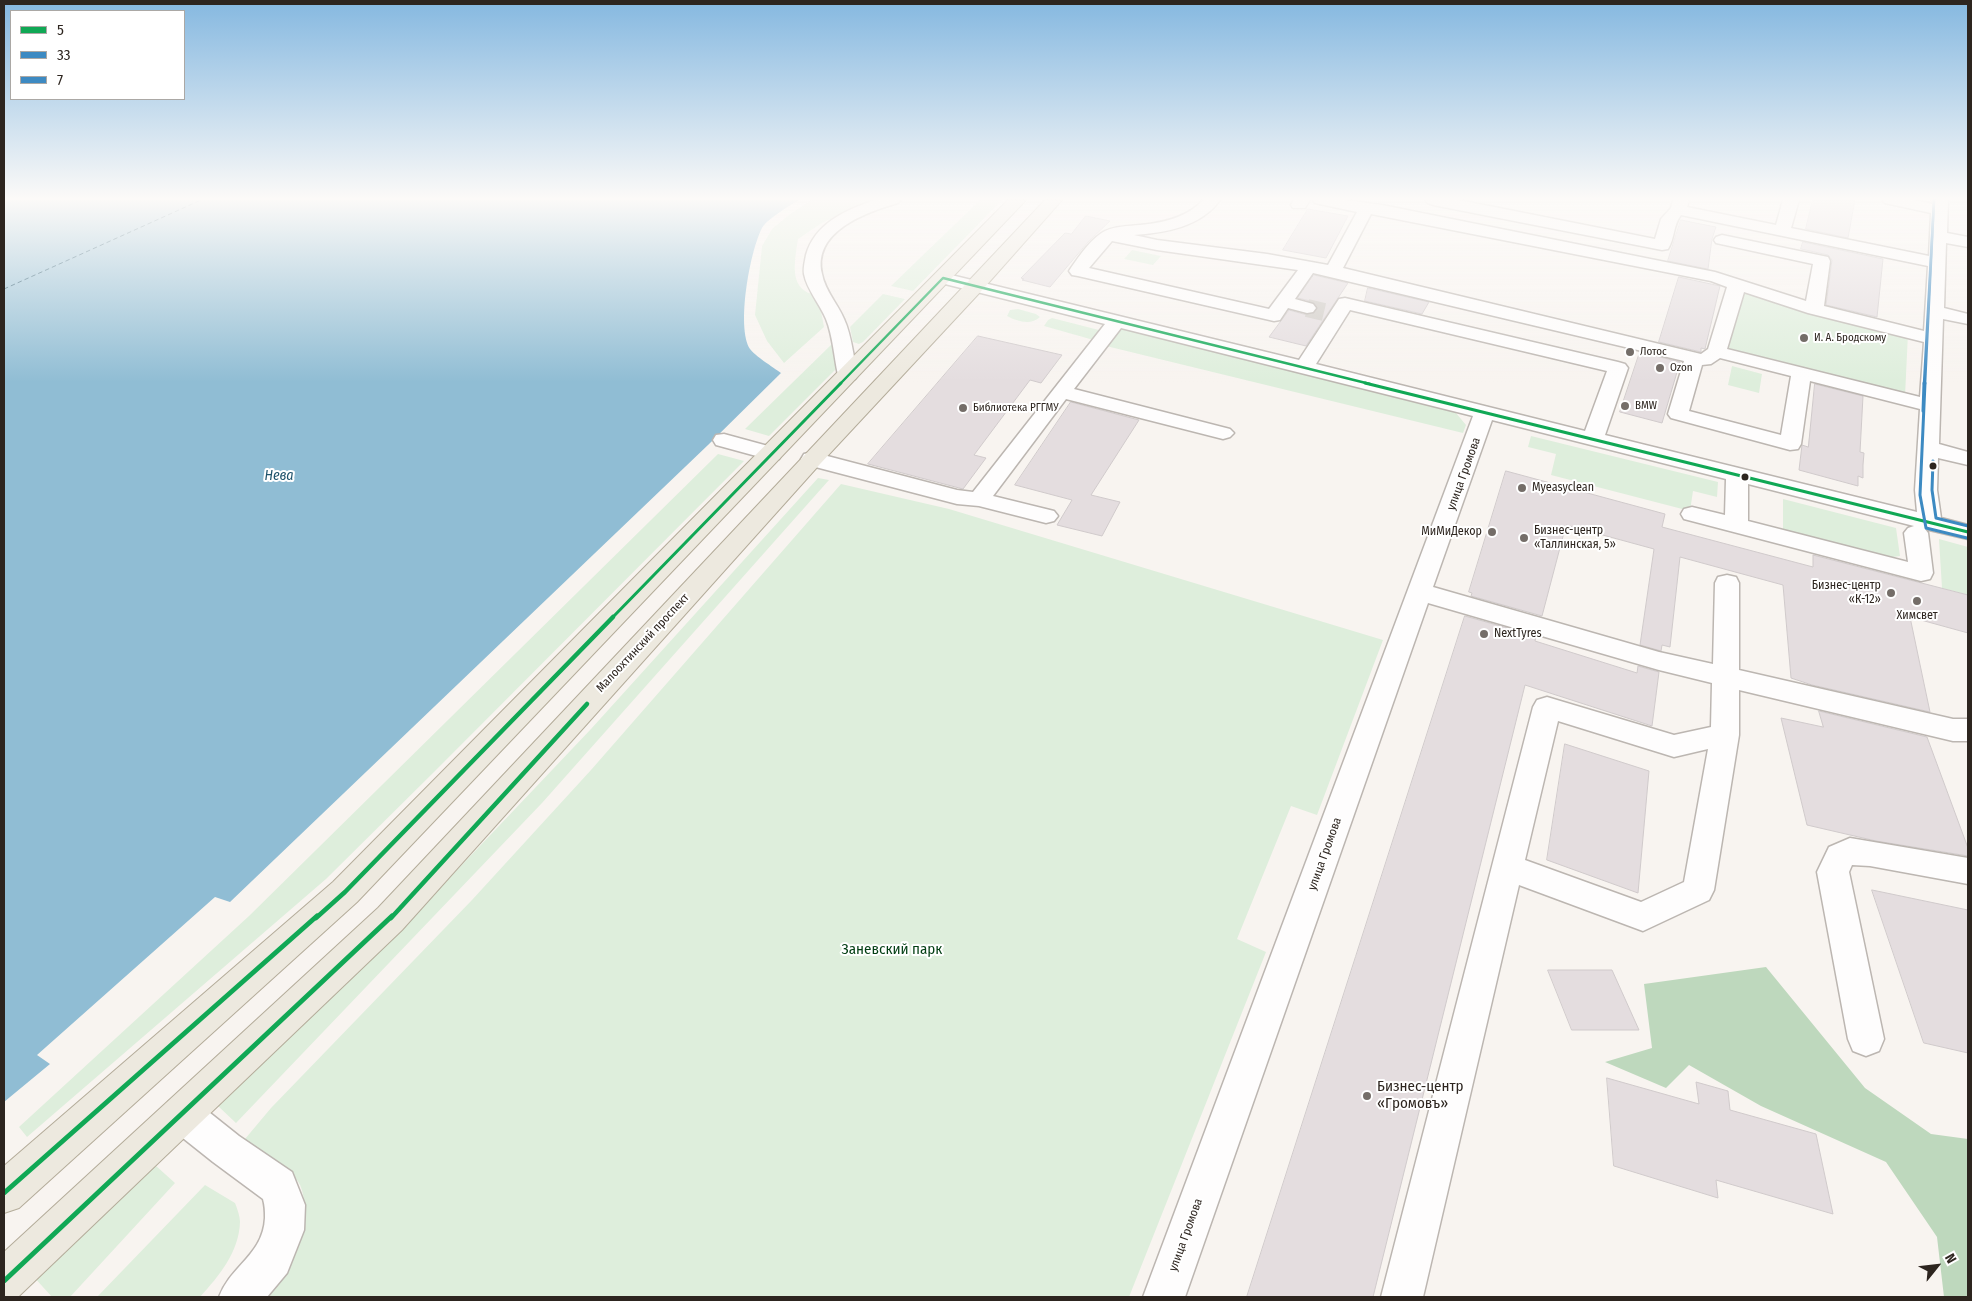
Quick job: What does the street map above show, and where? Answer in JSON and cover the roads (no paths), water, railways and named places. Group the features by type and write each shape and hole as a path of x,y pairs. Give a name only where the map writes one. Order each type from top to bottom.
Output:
{"main road":[{"path":"4,1192 345,892 960,261"},
{"name":"Малоохтинский проспект","path":"4,1281 390,919 812,460 999,261"}],"street":[{"path":"813,261 812,272 822,297 836,320 848,375"},
{"path":"1087,261 1078,271 1159,283 1274,316 1309,266"},
{"path":"1290,261 1704,360 1717,352 1737,284"},
{"path":"1333,271 1338,261"},
{"path":"1719,261 1737,284 1814,310 1932,338"},
{"path":"1807,261 1822,261 1814,310"},
{"path":"1692,514 1921,574 1937,263 1926,261"},
{"path":"943,278 1486,411 1737,475 1923,528 1968,532"},
{"path":"1285,302 1323,311 1345,303 1471,333 1484,307"},
{"path":"1305,367 1323,311"},
{"path":"1934,311 1968,319"},
{"path":"1117,320 1062,392 1223,434"},
{"path":"1717,352 1930,405"},
{"path":"1694,358 1678,414 1790,444 1801,373"},
{"name":"улица Громова","path":"1164,1297 1486,411"},
{"path":"724,440 771,454"},
{"path":"1928,448 1968,459"},
{"path":"1736,525 1737,475"},
{"path":"979,499 1046,516"},
{"path":"1507,867 1643,917 1698,890 1725,735 1727,584"},
{"path":"1420,592 1598,636 1659,661 1953,730 1968,730"},
{"path":"1402,1297 1547,707 1674,746 1725,735"},
{"path":"1866,1038 1833,872 1840,856 1850,851 1968,871"},
{"path":"182,1114 226,1149 278,1186 285,1205 284,1230 273,1259 240,1297"}],"lane":[{"path":"1471,333 1618,368 1593,439"},
{"path":"812,460 957,497 979,499 1062,392"}],"water":[{"name":"Нева","path":"4,261 751,261 744,307 746,338 752,352 781,373 230,902 215,897 37,1055 50,1064 4,1102"}],"tunnel":[{"path":"1307,308 1324,312"}],"place":[{"name":"И. А. Бродскому","path":"1804,338"},
{"name":"Лотос","path":"1630,352"},
{"name":"Ozon","path":"1660,368"},
{"name":"BMW","path":"1625,406"},
{"name":"Библиотека РГГМУ","path":"963,408"},
{"name":"Myeasyclean","path":"1522,488"},
{"name":"МиМиДекор","path":"1492,532"},
{"name":"Бизнес-центр «Таллинская, 5»","path":"1524,538"},
{"name":"Бизнес-центр «К-12»","path":"1891,593"},
{"name":"Химсвет","path":"1917,601"},
{"name":"NextTyres","path":"1484,634"},
{"name":"Бизнес-центр «Громовъ»","path":"1367,1096"}],"park label":[{"name":"Заневский парк","path":"892,950"}]}
